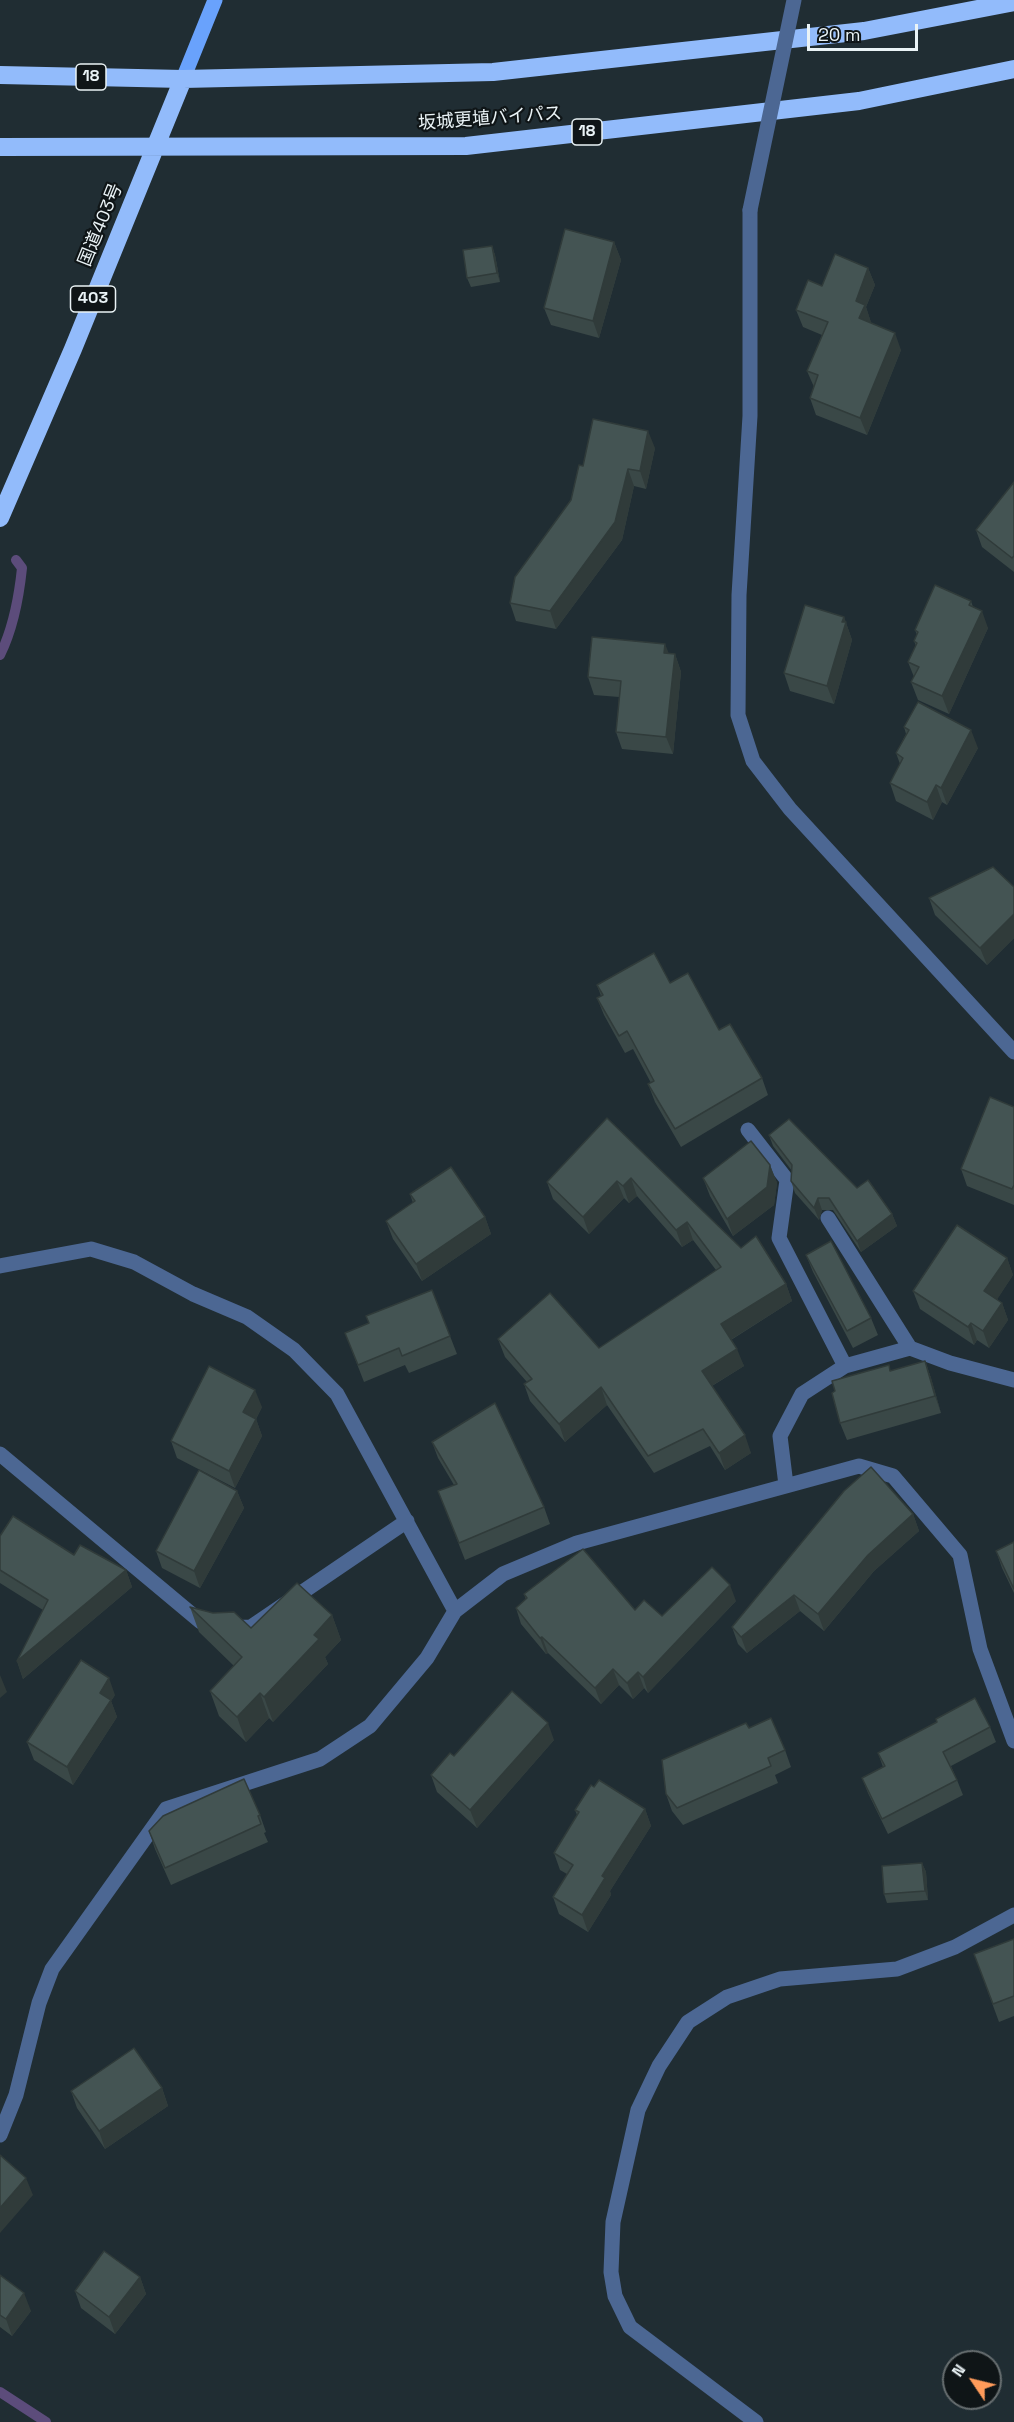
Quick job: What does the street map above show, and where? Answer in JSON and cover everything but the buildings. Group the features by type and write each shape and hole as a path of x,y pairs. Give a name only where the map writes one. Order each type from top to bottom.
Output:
{"highway":[{"name":"18","path":"0,75 183,79 493,72 864,31 1014,2"},
{"name":"坂城更埴バイパス","path":"0,147 466,146 860,101 1014,69"},
{"name":"国道403号","path":"0,518 73,349 183,79"}],"main road":[{"path":"183,79 215,0"}],"street":[{"path":"794,0 750,210 750,416 739,596 738,715 753,761 790,809 1014,1052"},
{"path":"748,1130 787,1180 779,1238 845,1366"},
{"path":"828,1218 910,1348"},
{"path":"0,1266 91,1249 134,1262 193,1294 246,1317 294,1350 337,1394 455,1611"},
{"path":"786,1485 780,1436 802,1394 845,1366 910,1348 950,1363 1014,1380"},
{"path":"0,1454 201,1622 222,1628 251,1627 407,1521"},
{"path":"0,2135 16,2095 39,2003 52,1969 166,1809 320,1759 370,1726 427,1658 455,1611 503,1574 578,1543 859,1466 894,1476 960,1555 980,1649 1014,1741"},
{"path":"756,2422 630,2327 615,2296 611,2272 613,2222 638,2110 659,2066 688,2022 727,1997 780,1979 897,1969 955,1947 1014,1915"}],"waterway":[{"path":"0,655 12,624 19,590 22,568 16,560"},
{"path":"0,2392 46,2422"}]}
